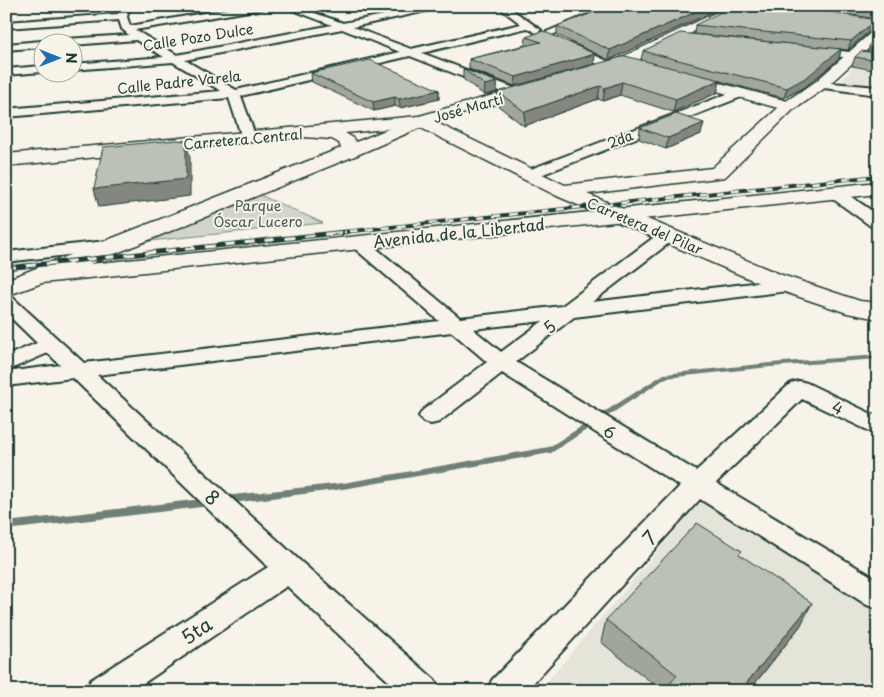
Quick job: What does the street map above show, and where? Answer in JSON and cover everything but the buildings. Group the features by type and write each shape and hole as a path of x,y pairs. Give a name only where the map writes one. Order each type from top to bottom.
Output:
{"main road":[{"path":"586,74 617,64 740,6"},
{"path":"564,192 718,173 789,106 820,84 878,32"},
{"path":"617,64 641,66"},
{"path":"668,74 789,106"},
{"name":"José Martí","path":"420,121 544,86"},
{"path":"6,289 351,151 420,121"},
{"name":"Carretera del Pilar","path":"420,121 564,192 667,236 788,285 856,308 878,311"},
{"name":"Carretera Central","path":"6,160 309,133 420,121"},
{"path":"309,133 337,134 346,138 350,144 351,151"},
{"name":"Avenida de la Libertad","path":"40,276 878,188"}],"street":[{"path":"6,11 8,6"},
{"path":"6,25 124,11 138,6"},
{"path":"127,29 261,6"},
{"path":"286,6 345,26 518,94"},
{"name":"Calle Pozo Dulce","path":"82,66 175,59 445,6"},
{"path":"504,8 520,6"},
{"path":"544,35 618,6"},
{"path":"504,8 544,35 617,64"},
{"path":"124,11 127,29 234,94 249,138"},
{"name":"Calle Padre Varela","path":"6,113 234,94 528,25"},
{"path":"82,41 138,37"},
{"path":"675,37 695,39"},
{"path":"6,47 32,45"},
{"path":"804,50 878,58"},
{"path":"6,72 32,70"},
{"path":"820,84 878,91"},
{"name":"2da","path":"528,174 740,93"},
{"path":"835,193 878,223"},
{"name":"5","path":"432,416 667,236"},
{"name":"6","path":"359,243 501,363 878,596"},
{"path":"6,257 118,244"},
{"path":"6,379 788,285"},
{"name":"8","path":"6,302 235,518 423,691"},
{"path":"6,364 51,344"},
{"name":"4","path":"799,388 878,427"},
{"name":"7","path":"504,691 697,485 799,388"},
{"name":"5ta","path":"103,691 290,569"}],"shaded area":[{"path":"852,68 878,72 878,89 838,85"},
{"path":"700,501 878,613 878,691 539,691"}],"green space":[{"name":"Parque Óscar Lucero","path":"260,195 323,223 140,242"}],"waterway":[{"path":"224,500 343,486 551,450 664,376 770,365 878,357"},
{"path":"6,526 210,502"}],"railway":[{"path":"334,233 878,176"},
{"path":"6,268 346,232"}]}
